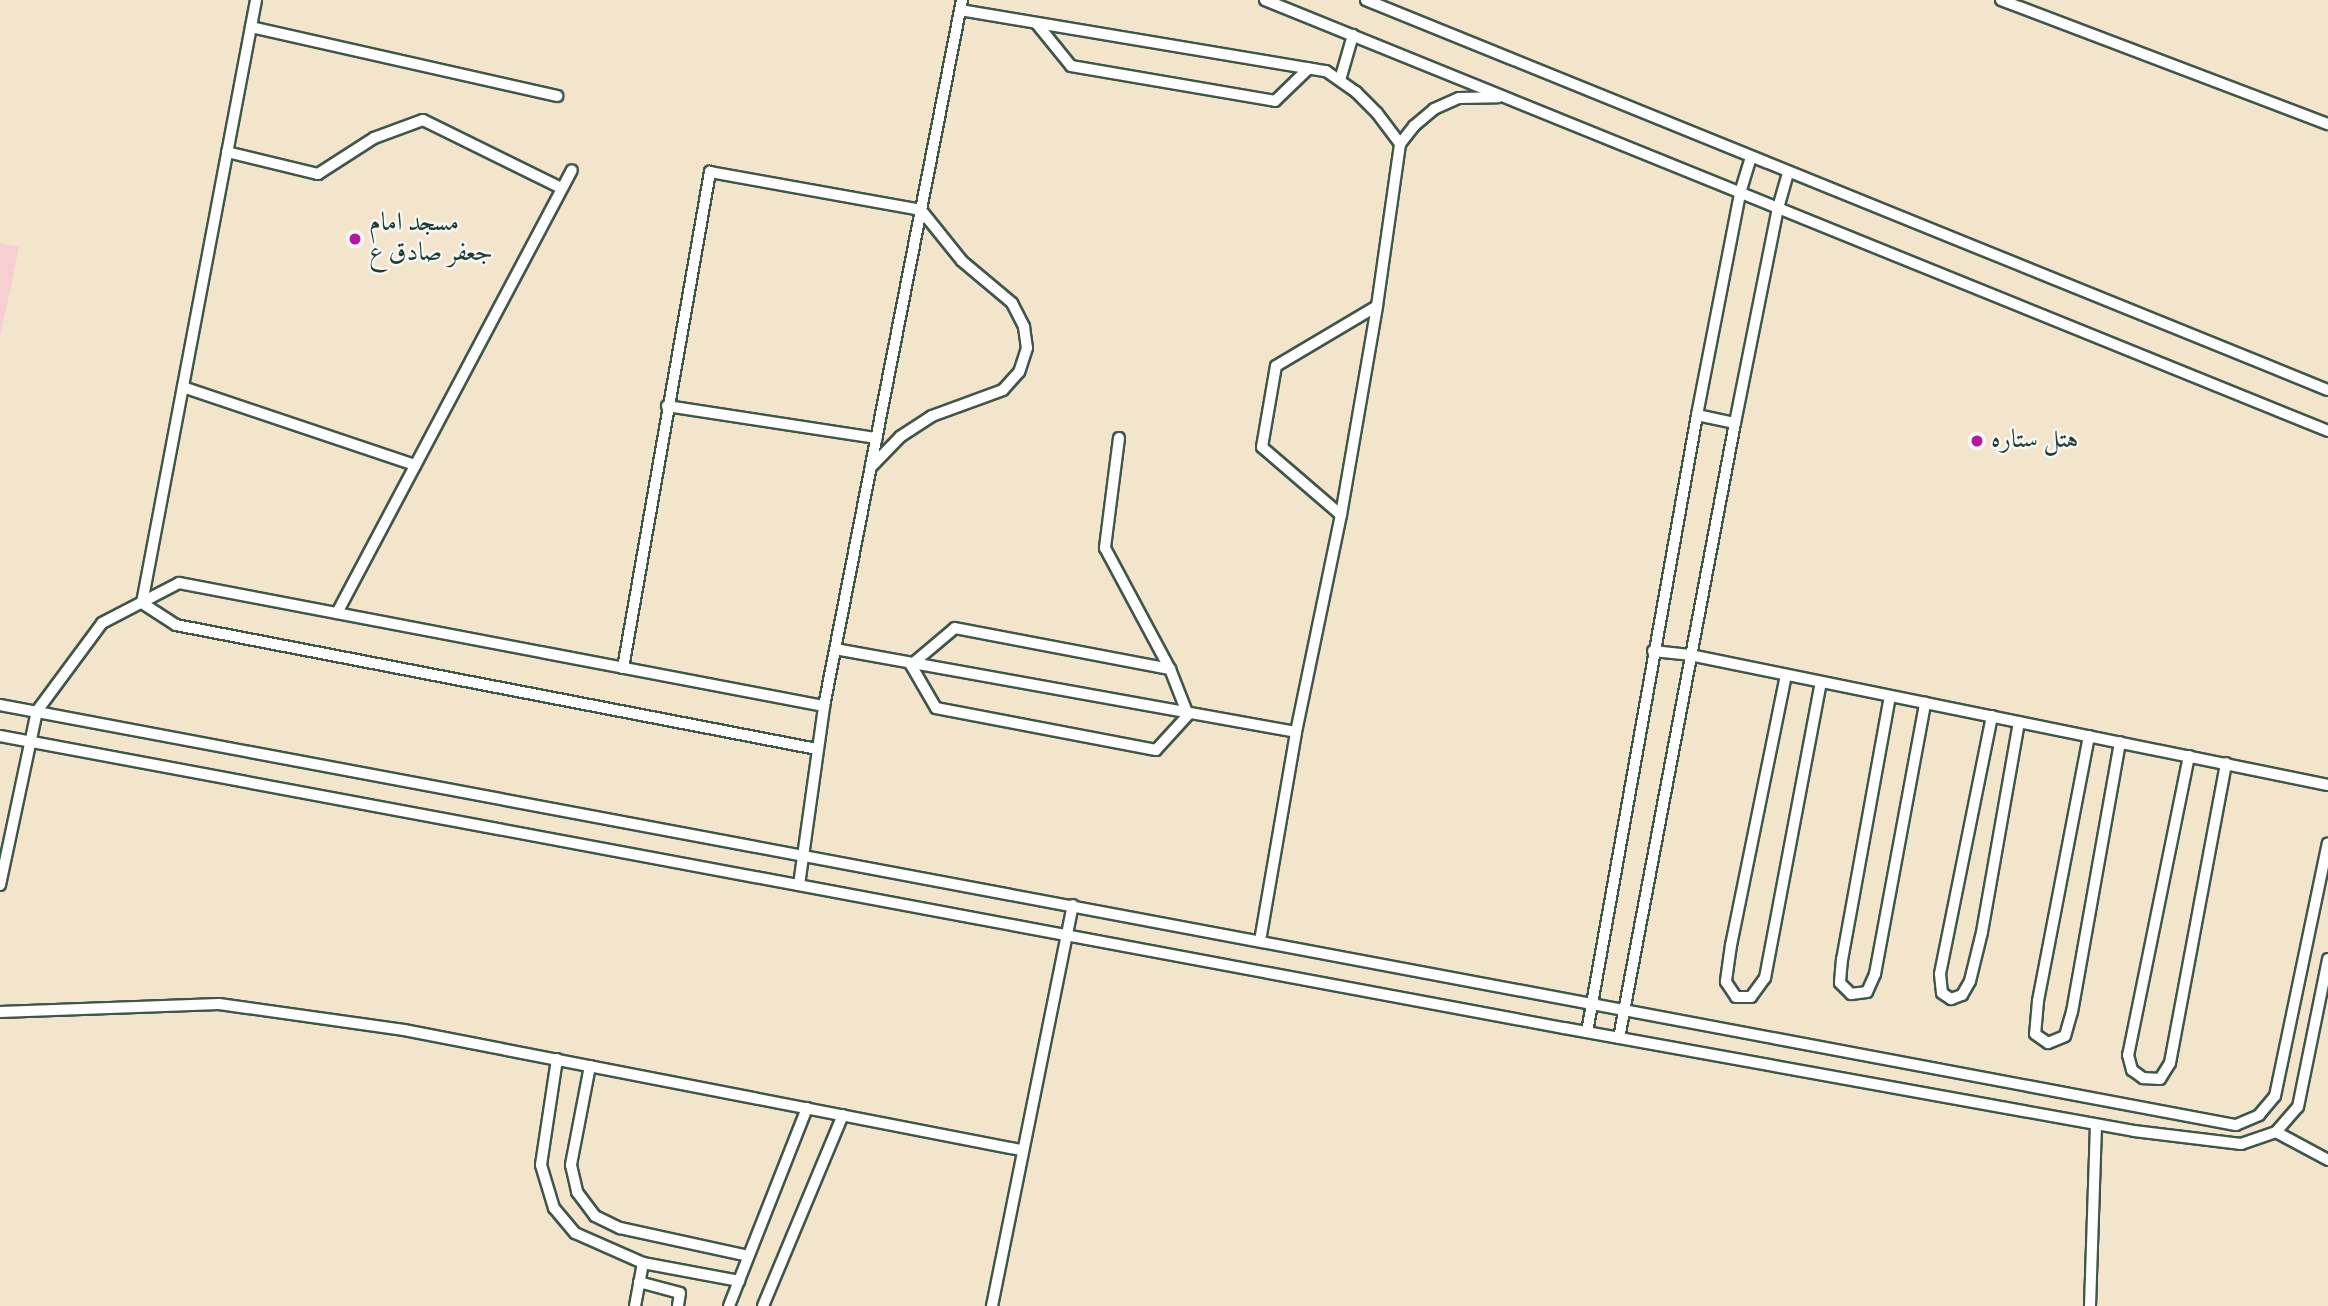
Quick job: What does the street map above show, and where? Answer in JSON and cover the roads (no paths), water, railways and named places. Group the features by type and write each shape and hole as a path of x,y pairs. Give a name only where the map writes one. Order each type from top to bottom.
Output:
{"lane":[{"path":"142,603 256,0"},
{"path":"1265,0 2328,431"},
{"path":"1366,0 2328,390"},
{"path":"2001,0 2328,124"},
{"path":"799,885 806,855 824,706 961,5 1037,23 1326,71 1377,113 1400,144"},
{"path":"1037,23 1071,66 1275,101 1309,68"},
{"path":"251,27 557,96"},
{"path":"1340,80 1353,35"},
{"path":"1260,941 1296,732 1341,515 1377,306 1400,144 1414,125 1434,109 1459,98 1504,97"},
{"path":"227,152 318,173 374,138 423,120 561,188"},
{"path":"1587,1032 1653,651 1740,193 1751,157"},
{"path":"337,613 572,170"},
{"path":"623,668 710,172 921,210 962,261 1012,303 1024,327 1027,348 1019,372 1003,390 932,416 900,437 871,467"},
{"path":"1619,1038 1735,423 1777,208 1788,172"},
{"path":"1341,515 1262,447 1276,366 1377,306"},
{"path":"183,387 415,465"},
{"path":"667,406 877,438"},
{"path":"1698,415 1735,423"},
{"path":"1119,438 1105,548 1170,669 1188,715"},
{"path":"0,885 37,712 102,623 180,583 824,706"},
{"path":"142,603 176,625 817,749"},
{"path":"911,665 955,628 1170,669"},
{"path":"835,649 1188,715 1296,732"},
{"path":"1653,651 1690,655 2328,785"},
{"path":"911,665 936,708 1156,750 1188,715"},
{"path":"1786,675 1731,945 1726,982 1736,997 1751,997 1765,978 1821,682"},
{"path":"1890,696 1842,959 1840,983 1851,994 1867,992 1875,974 1925,703"},
{"path":"0,705 2236,1125 2259,1115 2275,1096 2328,843"},
{"path":"1992,716 1940,974 1942,993 1951,999 1962,996 1970,981 1982,932 2018,722"},
{"path":"0,736 2096,1125 2241,1144 2276,1132 2298,1107 2328,959"},
{"path":"2089,736 2038,1001 2035,1034 2048,1044 2065,1036 2072,1012 2120,742"},
{"path":"2189,756 2128,1055 2132,1070 2143,1078 2160,1079 2170,1063 2226,764"},
{"path":"992,1306 1021,1150 1073,905"},
{"path":"0,1012 219,1004 404,1030 1021,1150"},
{"path":"557,1059 541,1165 554,1208 575,1233 643,1263 738,1281"},
{"path":"590,1066 571,1165 577,1192 595,1216 620,1227 748,1256"},
{"path":"729,1306 807,1108"},
{"path":"763,1306 843,1115"},
{"path":"2090,1306 2096,1125"},
{"path":"2276,1132 2328,1160"},
{"path":"635,1306 643,1263"},
{"path":"639,1282 680,1293 678,1306"}],"place":[{"name":"مسجد امام جعفر صادق ع","path":"355,239"},
{"name":"هتل ستاره","path":"1977,441"}]}
